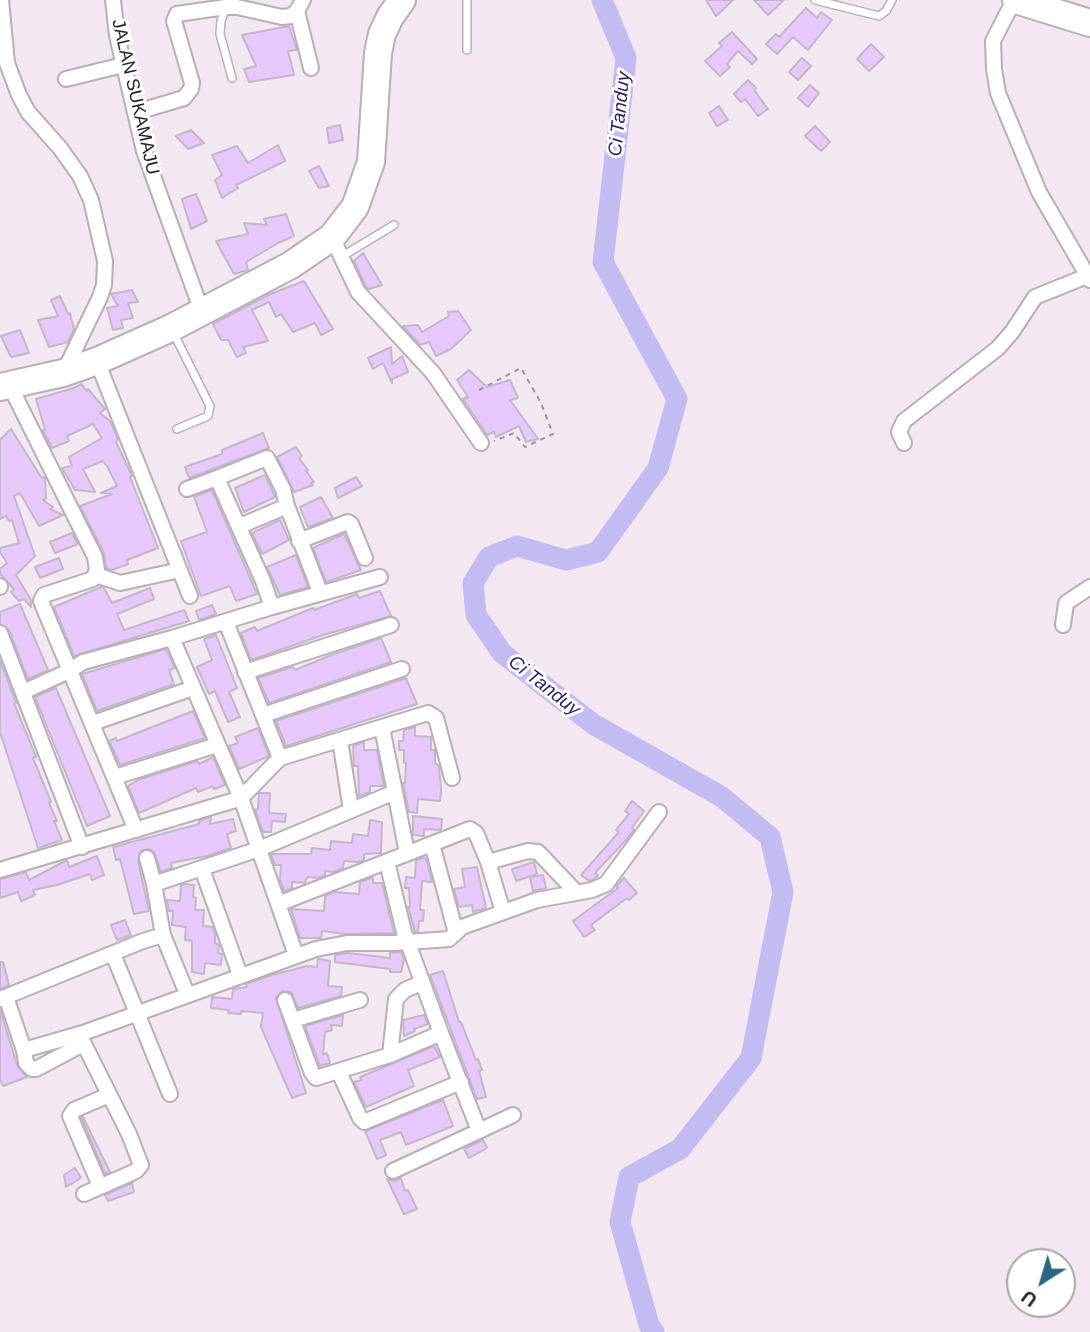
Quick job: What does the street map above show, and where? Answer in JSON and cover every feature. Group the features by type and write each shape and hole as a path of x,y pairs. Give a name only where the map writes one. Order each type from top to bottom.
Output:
{"highway":[{"path":"5,387 63,373 97,361 171,328 291,265 336,247 355,207 371,162 377,52 386,25 402,0"},
{"path":"1015,0 1090,23"}],"street":[{"path":"1,0 7,63 19,95 28,112 60,148 80,176 91,200 105,261 104,285 100,297 63,373"},
{"name":"JALAN SUKAMAJU","path":"113,0 123,65 152,176 202,312"},
{"path":"904,443 899,432 904,421 998,348 1013,332 1035,297 1088,278 1039,192 998,93 993,41 1015,0"},
{"path":"136,112 184,98 191,89 192,83 174,21 175,16 237,7 291,16 300,6"},
{"path":"300,6 311,68"},
{"path":"66,79 123,65"},
{"path":"336,247 358,292 439,380 481,443"},
{"path":"97,361 190,596"},
{"path":"5,387 95,557 96,575"},
{"path":"187,489 267,458 283,489 299,541 320,592"},
{"path":"217,478 240,526 272,607"},
{"path":"240,526 287,506"},
{"path":"299,541 348,522 365,558"},
{"path":"96,575 120,583 180,570"},
{"path":"96,575 87,582 44,595 41,599 136,830"},
{"path":"23,692 83,662 380,577"},
{"path":"1063,625 1066,603 1090,587"},
{"path":"226,622 280,758"},
{"path":"245,672 391,625"},
{"path":"0,633 82,846"},
{"path":"172,638 240,798 296,955"},
{"path":"263,715 402,669"},
{"path":"93,723 193,688"},
{"path":"0,870 240,798 280,758 428,713 436,718 452,778"},
{"path":"382,728 407,853"},
{"path":"340,740 351,810"},
{"path":"115,777 217,745"},
{"path":"154,884 258,849 395,792"},
{"path":"163,935 3,998 24,1051 26,1063 36,1069 81,1039 136,1013 296,955 347,943 446,940 462,927 537,900 600,887 611,880 659,812"},
{"path":"278,904 466,830 473,830 488,862 503,912"},
{"path":"432,844 456,933"},
{"path":"488,862 533,850 543,855 576,892"},
{"path":"147,858 163,935 187,994"},
{"path":"387,862 403,928 421,983 479,1131"},
{"path":"202,869 240,975"},
{"path":"113,954 170,1094"},
{"path":"390,1055 396,999 405,990 421,983"},
{"path":"285,1000 314,1076 320,1079 390,1055 440,1033"},
{"path":"293,1020 360,1000"},
{"path":"24,1051 81,1039"},
{"path":"81,1039 129,1134 141,1165 136,1171 85,1194"},
{"path":"339,1072 364,1122 461,1082"},
{"path":"100,1186 70,1116 74,1110 109,1095"},
{"path":"393,1171 513,1115"}],"lane":[{"path":"467,0 467,50"},
{"path":"815,0 879,16 886,11 892,0"},
{"path":"226,7 220,34 232,78"},
{"path":"336,247 394,225"},
{"path":"171,328 210,406 208,416 177,429"}],"path":[{"path":"479,390 521,368 541,403 553,434 525,447 514,433 492,443 484,438 481,443"}],"building":[{"path":"706,0 733,0 716,16"},
{"path":"754,0 784,0 768,15"},
{"path":"806,8 817,18 821,12 832,20 808,50 793,37 777,54 766,44 776,34 779,37"},
{"path":"289,26 297,50 288,51 294,75 249,82 244,69 256,66 242,35"},
{"path":"732,32 757,59 752,64 738,51 727,64 730,67 720,76 705,61 722,46 719,43"},
{"path":"871,44 884,57 869,71 857,59"},
{"path":"802,58 811,66 798,80 789,72"},
{"path":"748,80 768,109 758,116 745,99 741,102 734,94"},
{"path":"810,85 819,93 808,107 798,98"},
{"path":"719,106 728,120 717,126 709,113"},
{"path":"340,125 343,140 329,143 327,128"},
{"path":"815,126 830,142 821,151 805,136"},
{"path":"191,130 204,143 188,149 176,136"},
{"path":"278,145 285,161 236,185 238,188 222,198 215,180 222,175 212,155 237,146 248,163"},
{"path":"319,166 329,186 319,188 309,171"},
{"path":"196,194 207,221 191,229 182,199"},
{"path":"286,214 294,236 246,262 248,270 234,274 216,241 248,234 244,223 267,225 264,219"},
{"path":"363,253 382,285 369,289 366,287 354,261"},
{"path":"304,281 333,329 321,335 315,323 293,332 281,314 276,317 269,302 252,310 268,341 243,347 246,353 237,357 228,340 221,340 213,324 268,295"},
{"path":"132,290 138,302 128,303 133,318 121,320 123,328 113,330 107,308 118,306 111,294"},
{"path":"60,296 68,314 70,313 74,329 68,342 49,347 38,320 58,316 51,300"},
{"path":"458,311 471,330 451,349 436,356 429,342 420,345 403,326 418,325 422,332 449,316 448,312"},
{"path":"20,330 29,353 11,357 1,336"},
{"path":"391,347 392,364 402,356 408,372 392,379 392,383 383,363 373,369 368,358"},
{"path":"469,370 487,387 510,380 518,398 510,400 538,439 526,442 519,426 496,437 494,432 487,435 463,399 468,397 457,380"},
{"path":"81,384 105,409 100,413 110,421 118,439 116,442 132,476 130,477 158,548 127,560 128,564 112,570 106,568 104,553 80,506 112,494 101,493 117,486 103,461 83,469 95,492 75,490 62,468 72,466 69,457 102,438 93,424 67,436 69,441 52,448 43,431 45,429 36,399"},
{"path":"11,429 41,477 45,478 46,499 43,500 53,507 50,509 63,515 39,526 20,493 14,496 35,556 16,575 31,600 31,607 24,599 19,601 11,592 14,589 0,574 0,569 7,563 0,548 19,543 12,520 9,521 6,516 0,519 0,440"},
{"path":"263,433 269,448 189,478 185,467 222,454 222,450"},
{"path":"296,447 302,456 299,458 314,482 311,483 313,485 294,492 277,457"},
{"path":"265,475 275,497 244,512 235,488"},
{"path":"356,477 362,486 338,498 335,488"},
{"path":"212,490 257,594 236,601 230,586 201,596 181,541 207,532 194,497"},
{"path":"321,497 333,518 308,527 300,507"},
{"path":"280,520 289,540 262,554 252,533"},
{"path":"72,533 78,544 55,553 50,542"},
{"path":"344,534 361,570 326,582 313,548"},
{"path":"296,555 308,587 280,595 267,567"},
{"path":"59,558 63,569 40,578 35,567"},
{"path":"101,587 112,603 150,588 154,599 117,614 124,630 184,610 189,621 74,656 54,607"},
{"path":"380,591 391,616 326,634 251,660 241,633 255,627 257,631 313,608 314,610 357,594 359,598"},
{"path":"20,604 48,670 28,679 9,630 0,624 0,612"},
{"path":"212,605 216,614 199,620 196,611"},
{"path":"216,635 237,688 229,692 240,717 228,722 215,691 209,694 197,667 212,660 204,639"},
{"path":"381,638 391,662 269,703 258,678 293,667 295,670"},
{"path":"166,649 175,668 169,670 174,684 97,711 82,674"},
{"path":"0,660 36,757 33,758 51,802 49,803 57,821 54,821 62,840 38,848 0,732"},
{"path":"406,678 417,704 286,746 276,721"},
{"path":"56,688 110,816 87,826 35,697"},
{"path":"193,711 205,738 120,765 109,741 116,738 117,741"},
{"path":"415,727 415,736 431,737 431,750 435,750 435,763 439,766 441,790 440,801 418,799 417,813 409,812 403,783 406,763 404,750 399,750 399,741 403,741 404,730"},
{"path":"258,728 269,756 239,769 229,746 238,743 235,737"},
{"path":"364,742 364,750 377,750 384,786 370,786 370,792 359,796 358,766 354,766 353,746"},
{"path":"213,757 225,785 198,792 196,788 139,813 128,786 138,780 197,761 199,764"},
{"path":"259,793 270,793 269,813 286,814 285,822 272,821 271,832 263,832 255,810 258,809"},
{"path":"632,801 644,811 632,828 634,830 595,873 598,875 596,878 589,881 581,875 619,832 616,830 629,814 625,811"},
{"path":"413,816 442,819 441,830 424,829 424,836 413,835"},
{"path":"211,817 210,824 233,819 236,831 227,834 231,848 171,863 172,868 161,872 154,852 149,849 141,851 138,861 149,911 134,914 120,859 116,860 113,847 199,824 199,821"},
{"path":"370,820 382,822 381,853 364,854 364,860 358,862 344,861 343,868 333,872 325,871 325,875 318,878 307,877 305,883 292,882 292,888 284,891 280,879 281,865 275,865 271,854 311,854 312,848 330,850 331,841 352,843 353,834 368,836"},
{"path":"97,856 104,875 92,880 90,874 33,890 35,895 21,901 18,892 0,898 0,879 26,872 29,880 67,860 69,867"},
{"path":"426,858 432,882 422,881 420,910 424,910 423,921 419,921 418,932 415,932 408,907 409,888 405,888 406,877 415,878 416,860"},
{"path":"534,862 537,874 516,881 512,869"},
{"path":"477,867 486,908 473,912 472,905 459,907 454,889 465,887 462,869"},
{"path":"543,875 546,888 533,891 530,877"},
{"path":"371,878 373,883 382,883 394,933 345,934 322,931 321,938 300,938 291,909 324,911 325,896 334,892 359,894 360,882"},
{"path":"624,878 637,893 591,925 595,930 584,937 573,921 618,888 616,886"},
{"path":"181,885 194,885 195,910 204,910 203,926 213,927 215,943 219,945 218,953 222,954 221,965 205,963 204,974 192,972 192,941 185,940 186,927 172,925 173,911 169,911 167,900 180,901"},
{"path":"125,920 131,935 117,940 111,925"},
{"path":"401,952 404,959 401,972 335,962 335,955 348,953 390,958 390,953"},
{"path":"318,959 330,961 328,986 342,987 341,996 298,1008 291,992 282,991 276,998 306,1093 292,1098 261,1027 263,1013 228,1013 229,1010 211,1008 212,997 232,999 233,989 247,987 246,984 272,975 307,966 317,967"},
{"path":"0,962 3,962 9,985 0,989"},
{"path":"443,971 459,1022 482,1070 479,1071 486,1097 477,1099 430,975"},
{"path":"0,1009 17,1065 27,1077 3,1086 0,1079"},
{"path":"343,1015 342,1026 331,1025 332,1030 325,1032 323,1054 327,1053 330,1063 320,1066 305,1026"},
{"path":"424,1015 428,1024 404,1036 403,1020"},
{"path":"434,1046 440,1057 408,1070 414,1086 366,1107 354,1082"},
{"path":"443,1100 453,1126 406,1145 401,1132 380,1140 386,1155 377,1159 365,1131"},
{"path":"83,1117 110,1172 105,1174"},
{"path":"483,1140 487,1148 469,1158 464,1149"},
{"path":"75,1168 81,1178 66,1187 64,1175"},
{"path":"401,1178 405,1191 408,1190 417,1209 404,1214 387,1179 393,1181"},
{"path":"132,1183 134,1192 108,1201 105,1195"}],"waterway":[{"name":"Ci Tanduy","path":"602,0 626,58 603,262 677,399 658,468 598,552 566,560 517,546 489,557 473,583 476,615 502,653 593,724 722,797 770,837 783,892 751,1058 680,1149 629,1177 620,1222 649,1325 654,1332"}]}
